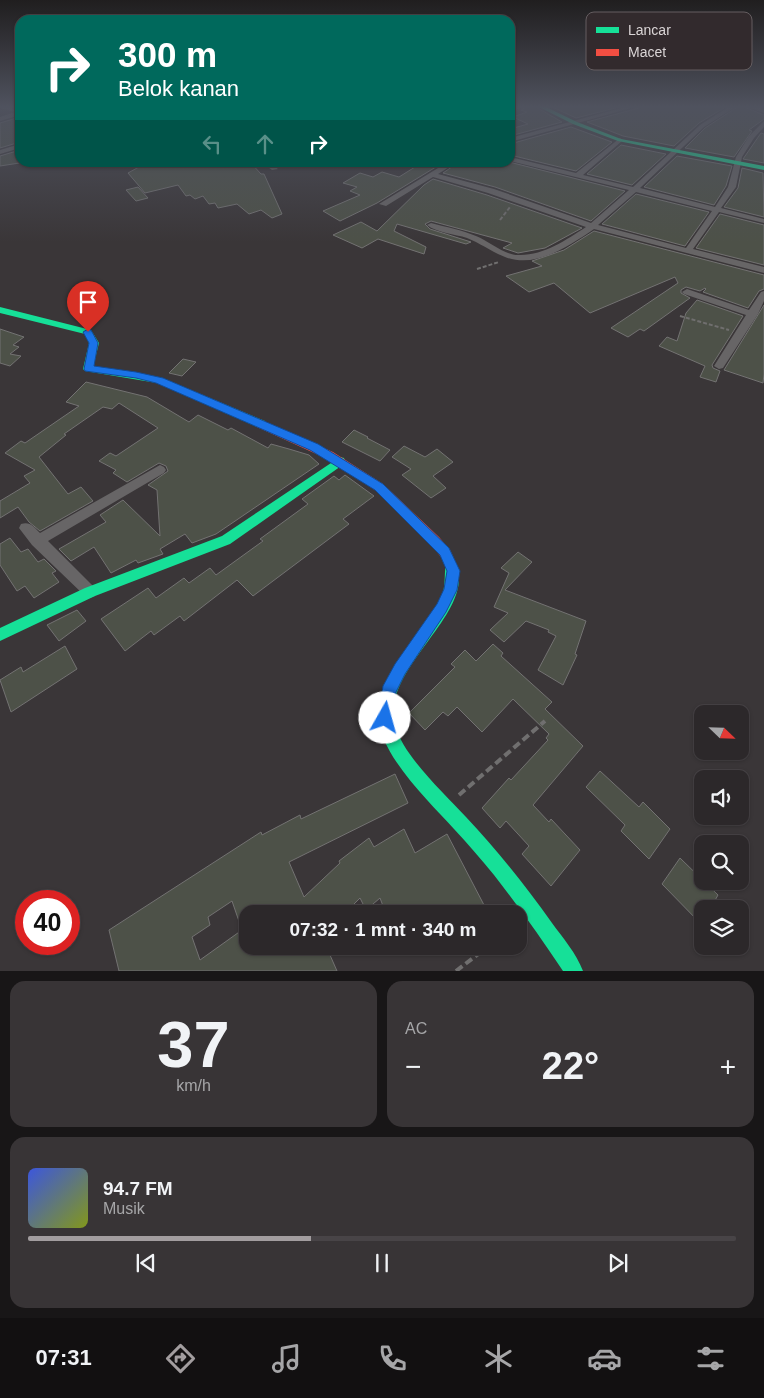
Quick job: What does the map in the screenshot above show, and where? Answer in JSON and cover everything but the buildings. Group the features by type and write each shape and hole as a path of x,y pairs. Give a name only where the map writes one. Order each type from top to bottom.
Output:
{"street":[{"path":"577,176 606,151"},
{"path":"431,225 478,239 514,258 547,252 559,247 592,226 634,190 674,151"},
{"path":"676,151 764,168"},
{"path":"688,251 732,187 737,162 743,151"},
{"path":"515,160 764,221"},
{"path":"383,204 446,167"},
{"path":"432,176 479,188 562,218 764,270"},
{"path":"687,292 753,314"},
{"path":"720,366 764,294"},
{"path":"0,310 88,332 94,343 88,369 159,380 314,447 379,487 445,552 453,571 450,590 442,608 400,669 388,691 385,718 395,743 424,784 446,807 534,912 574,970"},
{"path":"0,635 90,592 226,540 340,462"},
{"path":"37,541 160,470"},
{"path":"26,528 90,592"}],"path":[{"path":"500,220 515,201"},
{"path":"477,269 514,258"},
{"path":"680,316 741,333"},
{"path":"446,807 545,721"},
{"path":"456,970 476,955"}],"traffic: fast":[{"path":"678,151 764,168"},
{"path":"0,310 88,332 94,343 88,369 159,380 261,424"},
{"path":"0,635 90,592 226,540 340,461"},
{"path":"451,565 452,582 447,600 438,617 391,685 385,707 388,727 394,742 410,767 512,884 574,971"}],"traffic: jam":[{"path":"261,424 329,455 379,487 435,541 446,554 451,565"}],"route":[{"path":"88,332 94,343 88,369 159,380 219,408 314,447 379,487 445,552 453,571 450,590 442,608 400,669 388,691 385,718"}]}
